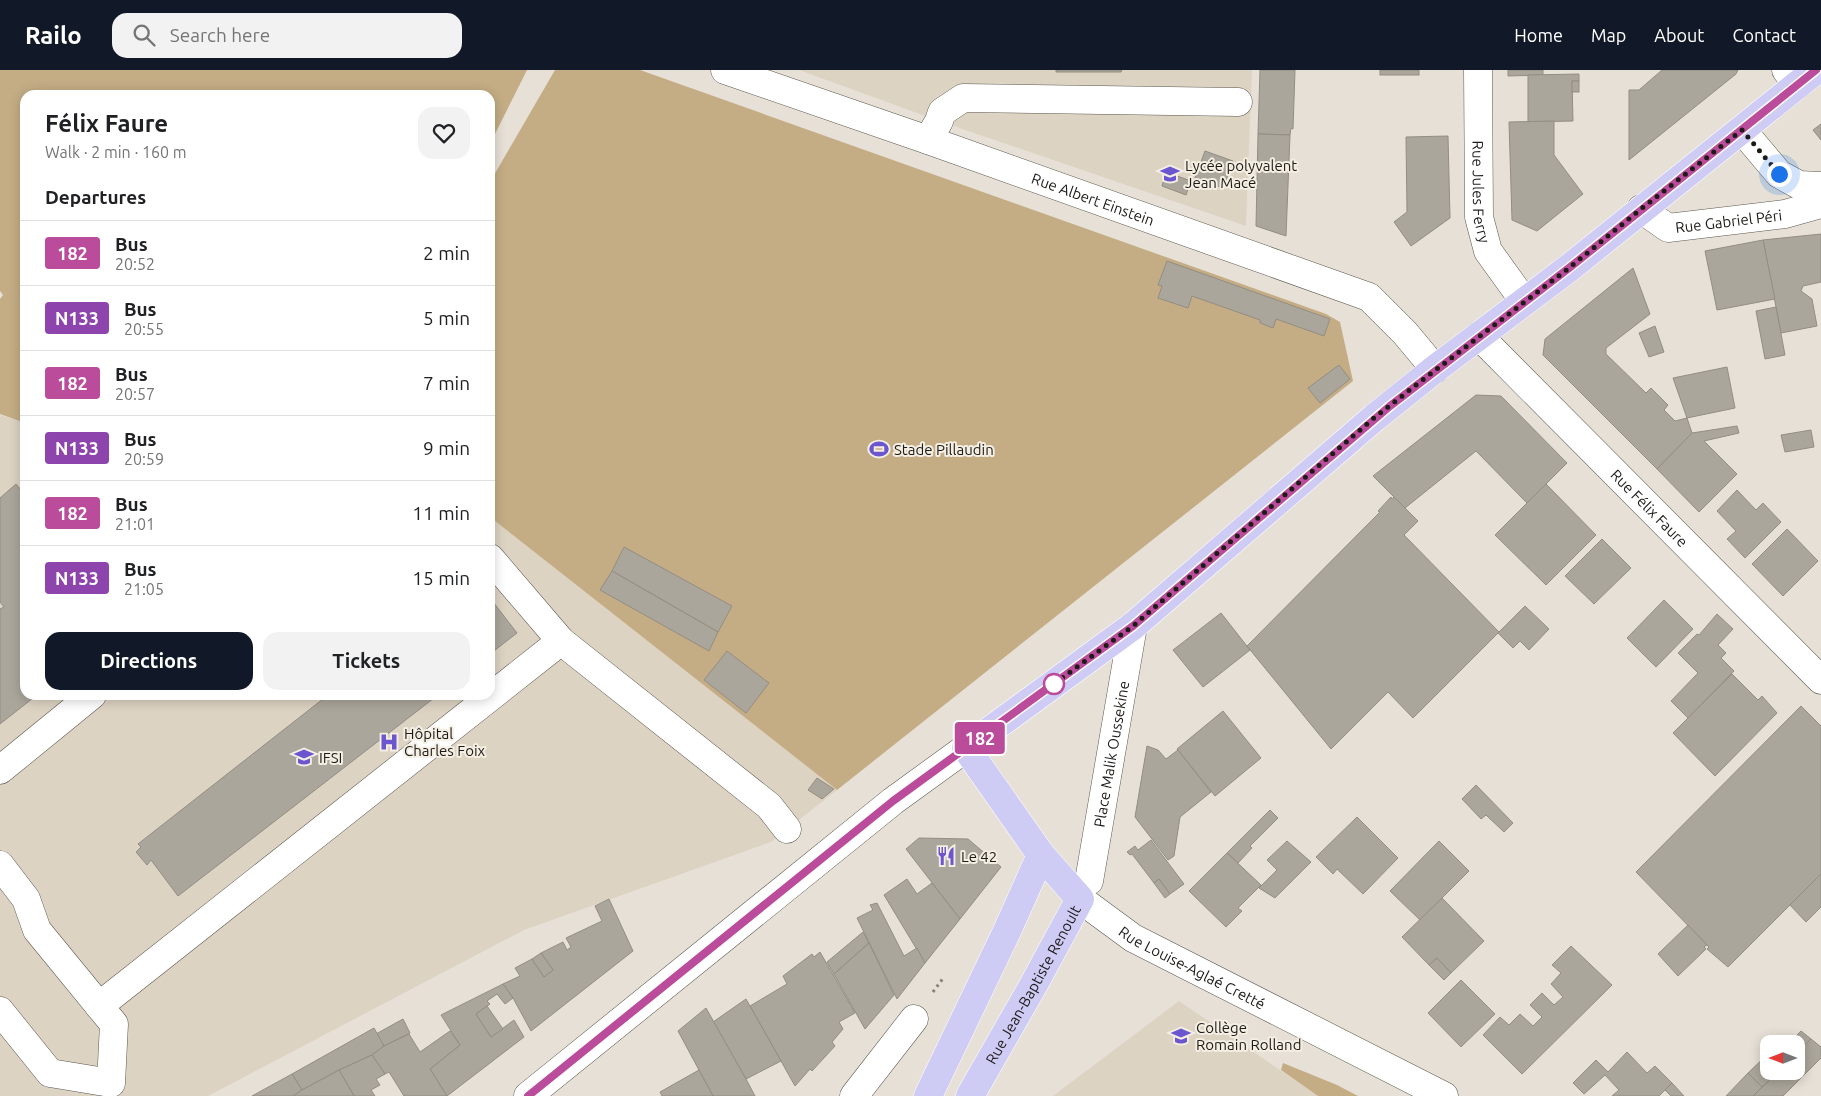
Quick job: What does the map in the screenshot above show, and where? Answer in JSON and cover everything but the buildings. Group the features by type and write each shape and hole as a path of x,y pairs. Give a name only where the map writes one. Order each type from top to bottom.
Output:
{"main road":[{"path":"966,748 1133,626 1374,418 1435,369 1569,268 1742,130 1799,75"},
{"name":"Rue Jean-Baptiste Renoult","path":"966,748 1041,855 1084,890 1034,984 970,1096"},
{"path":"928,1096 1041,855"}],"street":[{"name":"Rue Albert Einstein","path":"725,70 1369,297 1405,333 1435,369"},
{"name":"Rue Jules Ferry","path":"1478,70 1479,217 1488,251 1524,301"},
{"path":"928,140 942,112 963,98 1238,102"},
{"path":"1742,130 1779,174 1799,185 1821,186"},
{"name":"Rue Gabriel Péri","path":"1641,209 1668,228 1785,214 1821,204"},
{"name":"Rue Félix Faure","path":"1480,336 1821,680"},
{"path":"495,564 561,642 769,806 787,829"},
{"name":"Place Malik Oussekine","path":"1084,890 1133,626"},
{"path":"495,694 561,642"},
{"path":"0,770 86,700"},
{"path":"99,1006 487,700"},
{"path":"528,1096 893,801 966,748"},
{"path":"0,865 26,899 37,930 114,1024 111,1083 50,1072 0,1011"},
{"name":"Rue Louise-Aglaé Cretté","path":"1084,890 1133,938 1444,1096"},
{"path":"854,1096 914,1019"}],"shaded area":[{"path":"0,70 527,70 495,134 495,90 20,90 20,421 0,414 0,299 3,295 0,291"},
{"name":"Stade Pillaudin","path":"555,70 640,70 1326,314 1340,322 1353,381 837,790 495,521 495,173"},
{"name":"Lycée polyvalent Jean Macé","path":"799,70 1252,70 1246,226 939,121"},
{"name":"Hôpital Charles Foix","path":"0,415 20,421 20,700 495,700 495,521 837,790 771,842 524,930 208,1096 0,1096"},
{"name":"Collège Romain Rolland","path":"1179,1001 1318,1096 1053,1096"},
{"path":"1283,1063 1337,1085 1358,1096 1318,1096 1281,1070"}],"bus line":[{"name":"182","path":"528,1096 893,801 1133,626 1374,418 1435,369 1569,268 1816,70"}],"place":[{"name":"Lycée polyvalent Jean Macé","path":"1170,174"},
{"name":"Stade Pillaudin","path":"879,449"},
{"name":"Hôpital Charles Foix","path":"389,742"},
{"name":"IFSI","path":"304,757"},
{"name":"Le 42","path":"946,856"},
{"name":"Collège Romain Rolland","path":"1181,1036"}],"route":[{"path":"1054,684 1051,686 1133,626 1374,418 1435,369 1569,268 1742,130 1779,174"}]}
